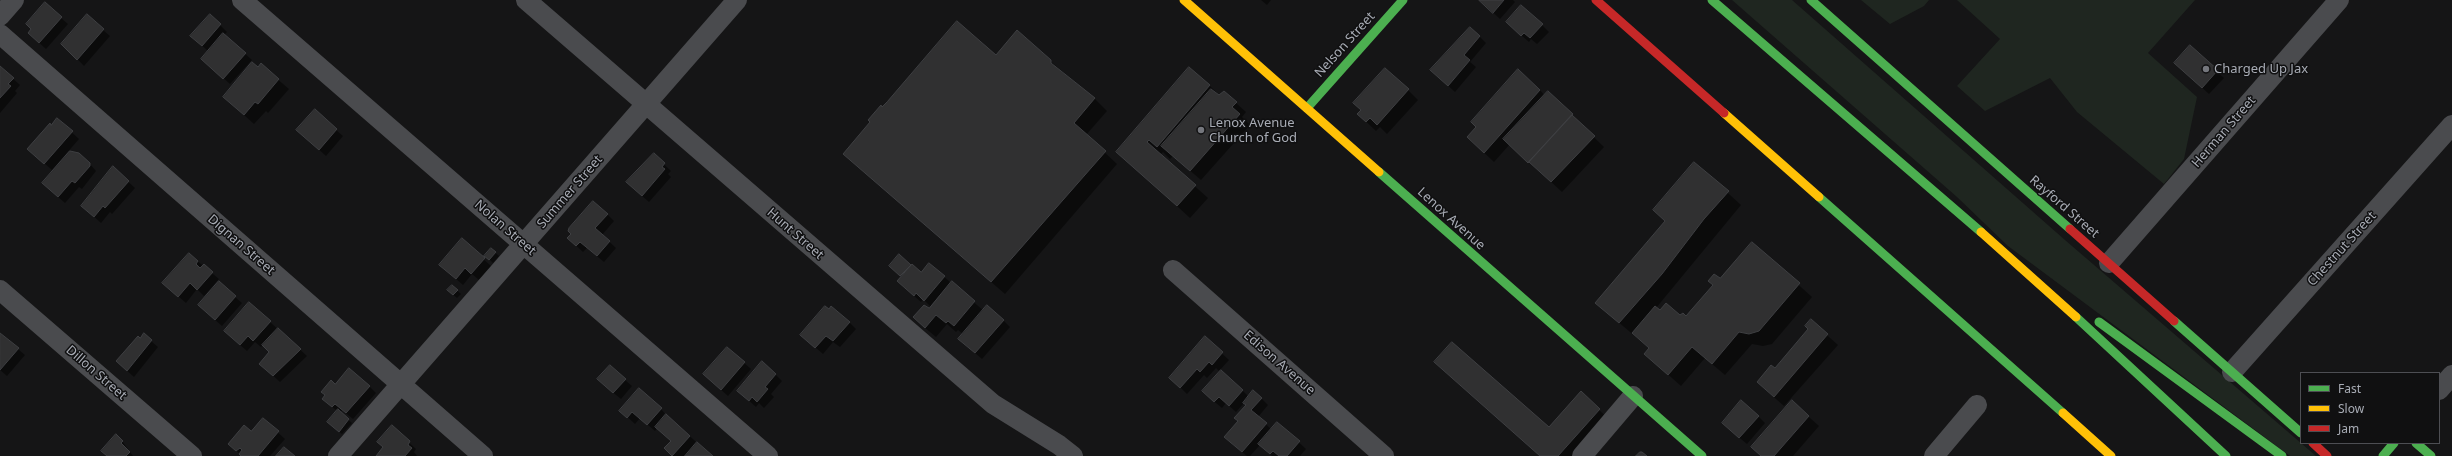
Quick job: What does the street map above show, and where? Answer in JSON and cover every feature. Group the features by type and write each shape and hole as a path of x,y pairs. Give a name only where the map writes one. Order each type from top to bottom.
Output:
{"main road":[{"name":"Lenox Avenue","path":"1184,0 1702,456"},
{"name":"Nelson Street","path":"1306,108 1403,0"},
{"path":"1596,0 2111,456"},
{"path":"1712,0 2020,265 2226,456"},
{"name":"Rayford Street","path":"1811,0 2300,432"},
{"path":"2020,265 2282,456"},
{"path":"1922,288 2058,422"},
{"path":"2314,444 2327,456"},
{"path":"2383,456 2393,444"},
{"path":"2417,444 2431,456"}],"street":[{"path":"0,16 14,0"},
{"name":"Nolan Street","path":"242,0 768,456"},
{"name":"Hunt Street","path":"526,0 993,404 1059,445 1073,456"},
{"name":"Summer Street","path":"338,456 737,0"},
{"name":"Herman Street","path":"2108,263 2339,0"},
{"name":"Dignan Street","path":"0,34 483,456"},
{"name":"Chestnut Street","path":"2232,372 2452,125"},
{"name":"Edison Avenue","path":"1173,270 1384,456"},
{"name":"Dillon Street","path":"0,290 192,456"},
{"path":"2440,389 2452,375"},
{"path":"1582,456 1633,396"},
{"path":"1934,456 1977,405"}],"shaded area":[{"path":"1732,0 1792,0 2065,240 2300,442 2300,444 2302,444 2316,456 2290,456 2008,246 1957,197"},
{"path":"1861,0 1929,0 1924,6 1890,24"},
{"path":"1957,0 2195,0 2148,53 2197,97 2184,159 2164,184 2077,112 2050,78 1985,111 1957,86 2000,39"}],"building":[{"path":"1479,0 1504,0 1493,13"},
{"path":"45,2 62,17 39,43 28,33 31,29 26,24"},
{"path":"1521,5 1543,24 1530,38 1524,33 1521,36 1506,22"},
{"path":"87,14 104,29 77,60 61,44"},
{"path":"210,14 221,24 202,46 190,36"},
{"path":"957,21 996,55 1017,30 1051,60 1051,63 1095,98 1074,123 1106,151 991,282 843,154 870,122 868,120 881,105 882,107 887,102"},
{"path":"1470,27 1480,36 1464,55 1470,60 1448,86 1430,70"},
{"path":"223,33 246,53 223,79 201,59"},
{"path":"2190,45 2218,70 2202,88 2174,63"},
{"path":"252,62 258,67 261,63 279,79 258,104 255,102 244,115 223,97"},
{"path":"0,66 14,78 8,84 11,86 0,98"},
{"path":"1189,67 1210,85 1157,147 1149,140 1147,142 1196,185 1177,206 1116,152"},
{"path":"1385,68 1409,89 1377,125 1370,118 1366,122 1357,114 1361,110 1353,103"},
{"path":"1518,69 1540,90 1484,153 1467,137 1476,127 1471,122"},
{"name":"Lenox Avenue Church of God","path":"1211,89 1219,95 1224,91 1237,102 1232,107 1240,114 1190,171 1161,146"},
{"path":"1548,91 1573,114 1528,163 1503,139"},
{"path":"315,109 337,129 319,150 296,130"},
{"path":"1572,115 1595,136 1551,182 1529,162"},
{"path":"57,118 73,131 44,164 27,149 50,123 51,125"},
{"path":"70,151 79,153 90,163 90,166 75,183 72,181 58,197 42,183"},
{"path":"654,153 665,163 662,167 665,169 642,196 626,182"},
{"path":"1694,162 1729,191 1704,219 1662,274 1619,323 1595,303 1665,221 1653,210"},
{"path":"113,166 129,181 105,208 103,206 94,217 81,206"},
{"path":"593,201 608,214 595,228 610,241 597,256 580,242 576,246 567,238 571,234 568,231 569,228"},
{"path":"462,238 485,258 471,274 465,268 456,279 439,265"},
{"path":"1752,242 1800,283 1759,331 1749,334 1739,332 1712,364 1692,347 1668,375 1644,354 1649,348 1632,333 1655,306 1660,310 1666,303 1680,315 1683,313 1686,316 1713,285 1708,281 1714,274 1720,278"},
{"path":"491,248 496,252 489,260 484,256"},
{"path":"189,253 198,261 196,264 200,268 204,264 213,272 197,290 190,283 178,297 162,283"},
{"path":"899,254 911,265 900,276 889,266"},
{"path":"929,263 945,276 924,301 916,293 914,296 897,281 912,264 921,272"},
{"path":"219,281 236,296 215,320 198,305"},
{"path":"952,281 975,301 954,326 948,321 946,323 936,315 925,328 913,317 924,305 929,308"},
{"path":"452,285 458,290 453,295 447,290"},
{"path":"249,302 271,321 253,341 248,336 240,345 224,331"},
{"path":"987,305 1004,320 975,353 958,339"},
{"path":"825,306 829,309 831,306 850,322 833,341 826,336 815,348 800,335"},
{"path":"1811,319 1828,334 1774,397 1757,382 1771,365 1775,368 1808,329 1805,326"},
{"path":"278,328 301,349 273,376 259,364 269,352 262,345"},
{"path":"0,333 19,348 0,370"},
{"path":"144,333 152,340 127,371 116,361 138,336 140,338"},
{"path":"1205,336 1223,352 1212,365 1209,362 1200,372 1197,369 1180,388 1169,378"},
{"path":"1452,342 1549,427 1581,391 1600,409 1558,456 1540,456 1434,362"},
{"path":"727,347 745,362 721,390 703,374"},
{"path":"762,361 776,374 765,387 768,389 757,402 752,397 749,401 737,391"},
{"path":"610,365 626,379 613,393 597,379"},
{"path":"349,368 370,386 346,413 335,404 332,407 322,399 325,395 321,392 331,380 335,384"},
{"path":"1221,370 1243,390 1229,406 1219,397 1214,402 1202,391"},
{"path":"639,388 662,408 647,425 632,412 627,418 619,411"},
{"path":"1253,390 1262,398 1251,410 1267,423 1242,452 1224,437 1238,421 1234,418 1246,405 1243,403"},
{"path":"1741,400 1759,416 1739,438 1722,423"},
{"path":"1792,400 1809,416 1774,456 1761,456 1751,447"},
{"path":"338,409 349,419 339,432 327,422"},
{"path":"666,414 690,436 672,456 664,448 671,441 655,427"},
{"path":"263,418 279,431 258,456 241,456 239,454 242,450 240,448 236,451 228,444 244,425 251,431"},
{"path":"1277,422 1300,441 1287,456 1279,456 1273,451 1270,454 1258,444"},
{"path":"392,425 410,441 408,445 412,448 405,456 376,456 383,447 377,442"},
{"path":"116,434 123,441 121,443 130,452 126,456 107,456 101,451"},
{"path":"697,442 713,456 685,456"},
{"path":"284,447 295,456 276,456"},
{"path":"1642,452 1647,456 1636,456"}],"traffic: fast":[{"path":"1307,108 1403,0"},
{"path":"1712,0 1981,232"},
{"path":"1811,0 2070,229"},
{"path":"1379,172 1702,456"},
{"path":"1819,197 2063,413"},
{"path":"2076,317 2226,456"},
{"path":"2174,321 2300,432"},
{"path":"2099,322 2282,456"},
{"path":"2383,456 2393,444"},
{"path":"2417,444 2431,456"}],"traffic: slow":[{"path":"1184,0 1379,172"},
{"path":"1724,113 1819,197"},
{"path":"1981,232 2076,317"},
{"path":"2063,413 2111,456"}],"traffic: jam":[{"path":"1596,0 1724,113"},
{"path":"2070,229 2174,321"},
{"path":"2314,444 2327,456"}],"place":[{"name":"Charged Up Jax","path":"2206,69"},
{"name":"Lenox Avenue Church of God","path":"1201,130"}]}
